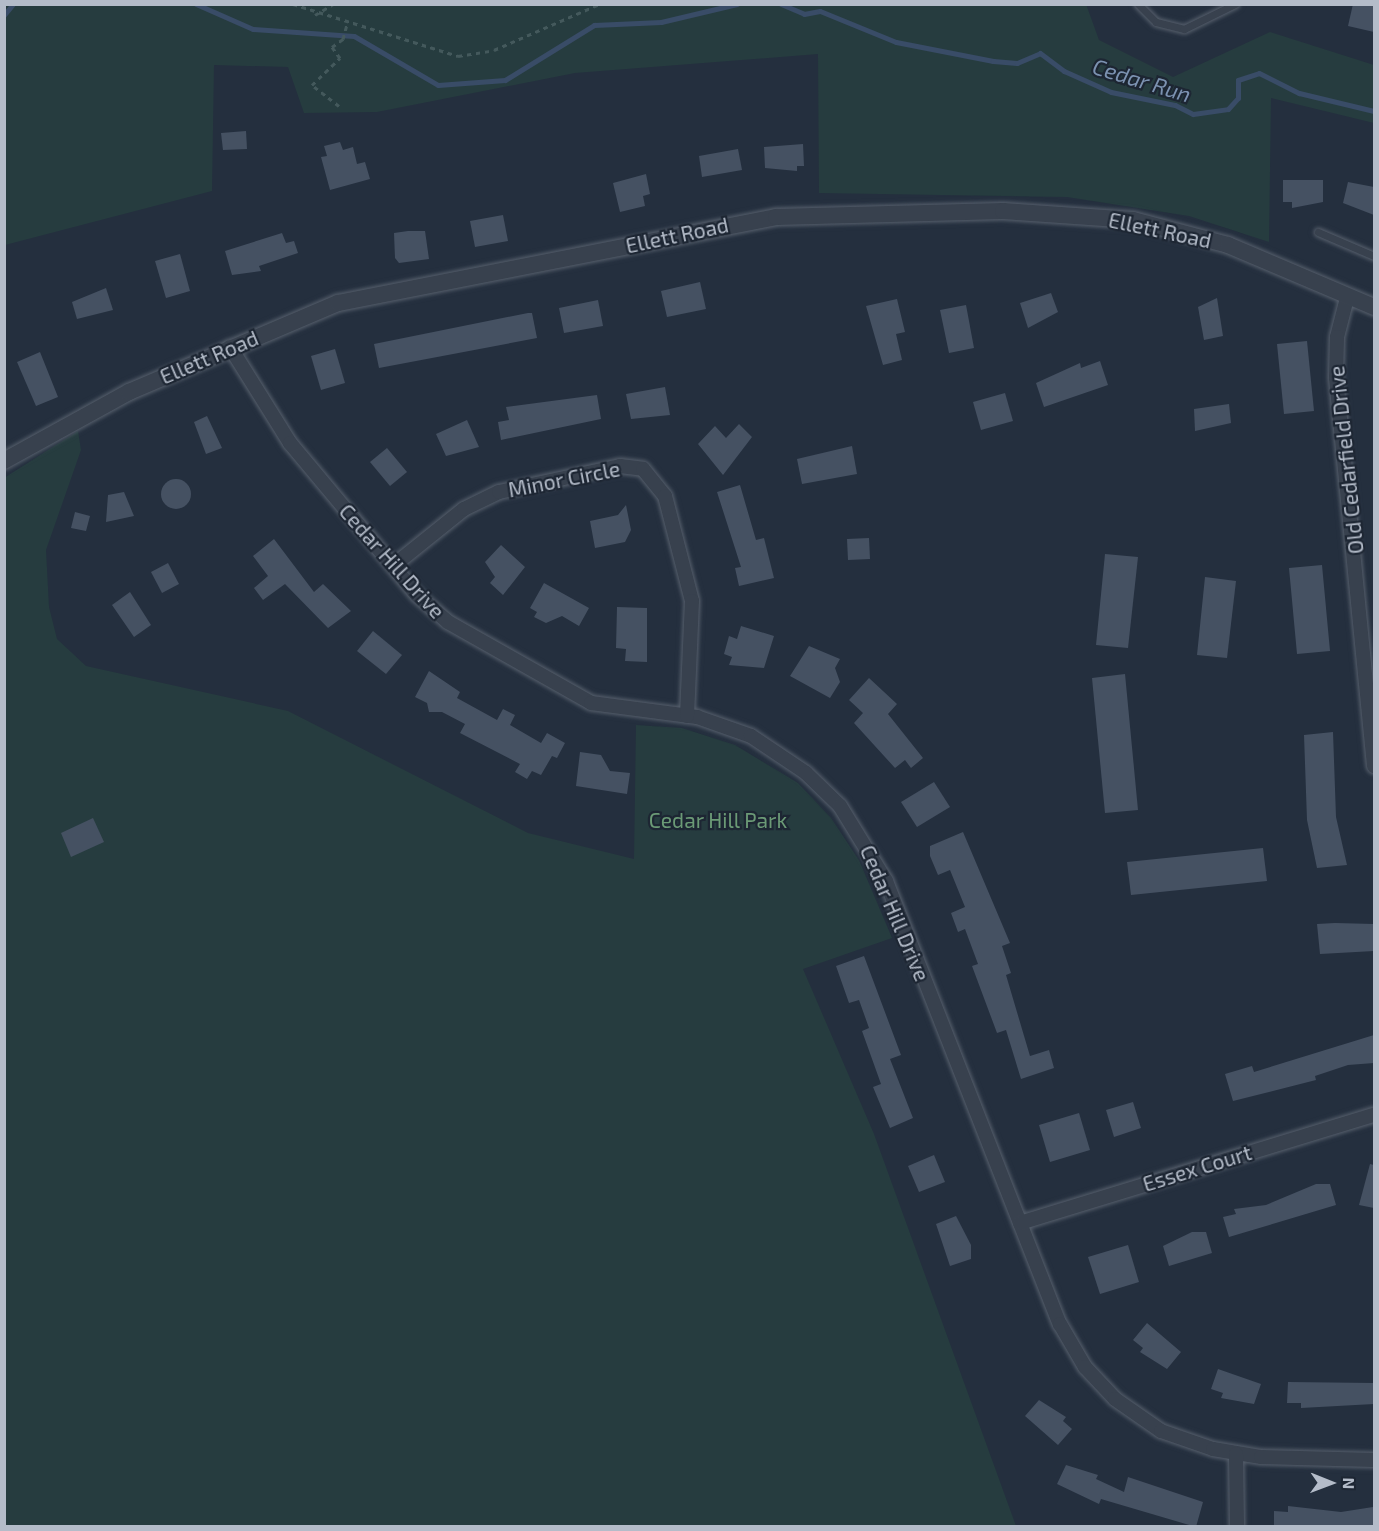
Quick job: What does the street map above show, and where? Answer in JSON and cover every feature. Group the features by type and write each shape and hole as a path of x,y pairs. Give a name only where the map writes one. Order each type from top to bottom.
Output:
{"street":[{"name":"Ellett Road","path":"4,461 82,414 230,347 366,296 736,223 807,215 1003,211 1133,220 1228,245 1347,298 1374,307"},
{"name":"Old Cedarfield Drive","path":"1347,298 1337,338 1336,378 1374,766"},
{"name":"Cedar Hill Drive","path":"230,347 268,414 393,566 448,622 576,697 615,709 687,716 734,728 779,752 821,786 856,827 886,882 1060,1324 1097,1382 1161,1431 1236,1454 1374,1460"},
{"name":"Minor Circle","path":"393,566 464,509 499,492 620,466 643,469 665,496 692,601 687,716"},
{"name":"Essex Court","path":"1020,1223 1374,1115"},
{"path":"1236,1454 1237,1527"}],"lane":[{"path":"1138,4 1156,22 1184,29 1235,5"},
{"path":"1318,232 1374,256"}],"path":[{"path":"293,4 346,26 438,53 478,56 600,4"},
{"path":"315,15 333,4"},
{"path":"339,106 312,85 340,58 332,47 343,39 346,26"}],"green space":[{"path":"1086,4 1099,40 1173,77 1270,32 1374,65 1374,123 1271,98 1269,242 1189,216 1067,197 819,193 818,54 575,73 377,112 304,113 288,67 214,65 212,191 5,245 5,5"},
{"name":"Cedar Hill Park","path":"78,431 81,450 46,550 49,607 57,639 86,666 288,711 528,833 634,859 636,725 682,728 735,745 798,783 831,818 859,860 892,938 803,969 874,1134 1016,1526 5,1526 4,478"}],"building":[{"path":"1353,4 1374,4 1374,32 1348,26"},
{"path":"246,131 247,149 223,150 221,133"},
{"path":"340,142 343,150 353,147 357,164 365,162 370,179 330,190 321,157 327,156 324,146"},
{"path":"803,144 804,166 797,166 797,171 765,168 764,147"},
{"path":"738,149 742,170 702,177 699,156"},
{"path":"646,174 650,194 643,196 645,206 620,212 613,183"},
{"path":"1283,180 1323,180 1323,202 1292,208 1292,202 1283,202"},
{"path":"1348,182 1374,187 1374,215 1343,203"},
{"path":"503,215 508,241 475,247 470,221"},
{"path":"425,231 429,259 399,263 395,258 394,233"},
{"path":"282,233 286,243 294,241 298,253 259,266 261,271 232,275 225,251"},
{"path":"180,254 190,291 166,298 155,261"},
{"path":"700,282 706,309 667,317 661,291"},
{"path":"106,288 113,310 77,319 72,302"},
{"path":"1051,293 1058,312 1028,328 1020,303"},
{"path":"1217,298 1223,336 1204,340 1198,307"},
{"path":"897,299 905,332 896,334 902,360 883,365 866,306"},
{"path":"598,300 603,326 564,333 559,308"},
{"path":"966,305 974,348 949,353 940,310"},
{"path":"532,313 537,338 379,368 374,344"},
{"path":"1307,341 1314,411 1284,414 1277,344"},
{"path":"335,349 345,383 321,390 311,356"},
{"path":"40,352 58,397 36,406 17,362"},
{"path":"1100,361 1108,385 1044,407 1036,383 1080,363 1081,368"},
{"path":"665,387 670,415 631,419 626,394"},
{"path":"1005,393 1013,421 981,430 973,402"},
{"path":"597,395 601,419 501,440 498,422 509,420 506,407"},
{"path":"1229,404 1231,423 1195,431 1194,409"},
{"path":"207,416 222,448 206,454 194,422"},
{"path":"467,420 479,447 446,456 436,434"},
{"path":"739,424 752,437 723,475 698,444 715,426 726,438"},
{"path":"852,446 857,474 802,484 797,459"},
{"path":"387,448 407,472 390,486 370,462"},
{"path":"176,479 187,483 191,494 187,505 176,509 165,505 161,494 165,483"},
{"path":"740,485 756,540 764,538 774,578 739,586 735,568 741,567 717,492"},
{"path":"124,492 134,516 106,522 108,495"},
{"path":"626,505 631,530 625,542 595,548 590,521 618,515"},
{"path":"75,512 90,516 86,531 71,528"},
{"path":"869,538 870,559 848,560 847,539"},
{"path":"274,539 314,592 323,584 351,611 328,628 285,584 263,600 254,588 268,576 253,556"},
{"path":"501,545 525,567 503,595 490,583 495,577 485,562"},
{"path":"1105,554 1138,557 1128,648 1096,645"},
{"path":"168,563 179,584 162,593 151,572"},
{"path":"1322,565 1330,651 1297,654 1289,568"},
{"path":"1205,577 1236,581 1227,658 1197,655"},
{"path":"544,583 589,608 579,626 562,616 546,623 534,617 537,612 530,608"},
{"path":"130,592 151,625 134,637 112,605"},
{"path":"617,607 647,608 647,662 625,661 626,649 616,648"},
{"path":"741,626 774,636 764,668 729,665 732,657 724,654 729,636 737,639"},
{"path":"373,631 402,655 386,674 357,651"},
{"path":"809,646 840,659 835,668 840,682 830,698 790,676"},
{"path":"429,671 460,692 457,698 497,720 503,709 515,715 510,725 541,743 547,733 565,743 557,758 552,756 541,775 532,771 527,779 515,772 520,764 460,733 465,724 442,712 429,712 427,703 415,697"},
{"path":"1125,674 1138,810 1105,813 1092,678"},
{"path":"869,678 897,704 888,714 923,758 911,768 905,760 895,768 854,723 863,713 849,700"},
{"path":"1333,732 1336,817 1347,865 1317,868 1307,820 1304,735"},
{"path":"580,752 601,755 610,771 630,773 627,794 576,786"},
{"path":"934,782 950,807 917,827 901,802"},
{"path":"93,818 104,842 71,857 61,833"},
{"path":"963,832 1010,943 1002,946 1011,973 1006,975 1030,1056 1049,1050 1054,1068 1021,1079 1006,1030 997,1033 972,966 978,964 965,929 958,932 951,913 965,907 950,870 938,875 930,856 930,846"},
{"path":"1263,848 1267,881 1131,895 1127,862"},
{"path":"1317,924 1374,924 1374,951 1320,954"},
{"path":"864,956 901,1055 890,1059 913,1118 890,1128 873,1087 881,1084 862,1031 869,1028 859,1000 849,1003 836,966"},
{"path":"1374,1035 1374,1063 1348,1065 1315,1076 1316,1080 1233,1101 1225,1074 1252,1066 1254,1072"},
{"path":"1133,1102 1141,1128 1114,1137 1106,1110"},
{"path":"1079,1113 1090,1150 1050,1162 1039,1125"},
{"path":"934,1155 945,1182 919,1192 908,1166"},
{"path":"1370,1164 1374,1165 1374,1208 1359,1205"},
{"path":"1316,1184 1330,1184 1336,1205 1229,1237 1223,1217 1236,1214 1234,1209 1266,1205"},
{"path":"956,1216 971,1245 971,1259 950,1266 936,1224"},
{"path":"1192,1232 1206,1232 1212,1253 1169,1266 1163,1246"},
{"path":"1128,1245 1139,1282 1100,1294 1088,1257"},
{"path":"1147,1323 1181,1352 1167,1369 1140,1352 1143,1348 1133,1340"},
{"path":"1218,1369 1261,1384 1254,1404 1221,1398 1223,1393 1211,1389"},
{"path":"1288,1382 1374,1383 1374,1404 1301,1408 1301,1403 1287,1403"},
{"path":"1039,1400 1066,1417 1063,1421 1072,1429 1058,1445 1025,1416"},
{"path":"1066,1465 1098,1475 1096,1479 1124,1492 1128,1477 1203,1502 1196,1527 1101,1499 1099,1504 1057,1484"},
{"path":"1288,1506 1341,1512 1373,1507 1374,1527 1274,1527 1274,1511 1288,1512"}],"waterway":[{"name":"Cedar Run","path":"4,15 13,4"},
{"name":"Cedar Run","path":"196,4 253,29 354,36 438,85 505,80 594,25 661,22 737,4"},
{"name":"Cedar Run","path":"781,4 804,14 820,11 896,42 993,61 1017,63 1040,53 1064,71 1111,92 1175,105 1193,114 1228,109 1238,98 1238,80 1259,73 1299,93 1374,111"}]}
